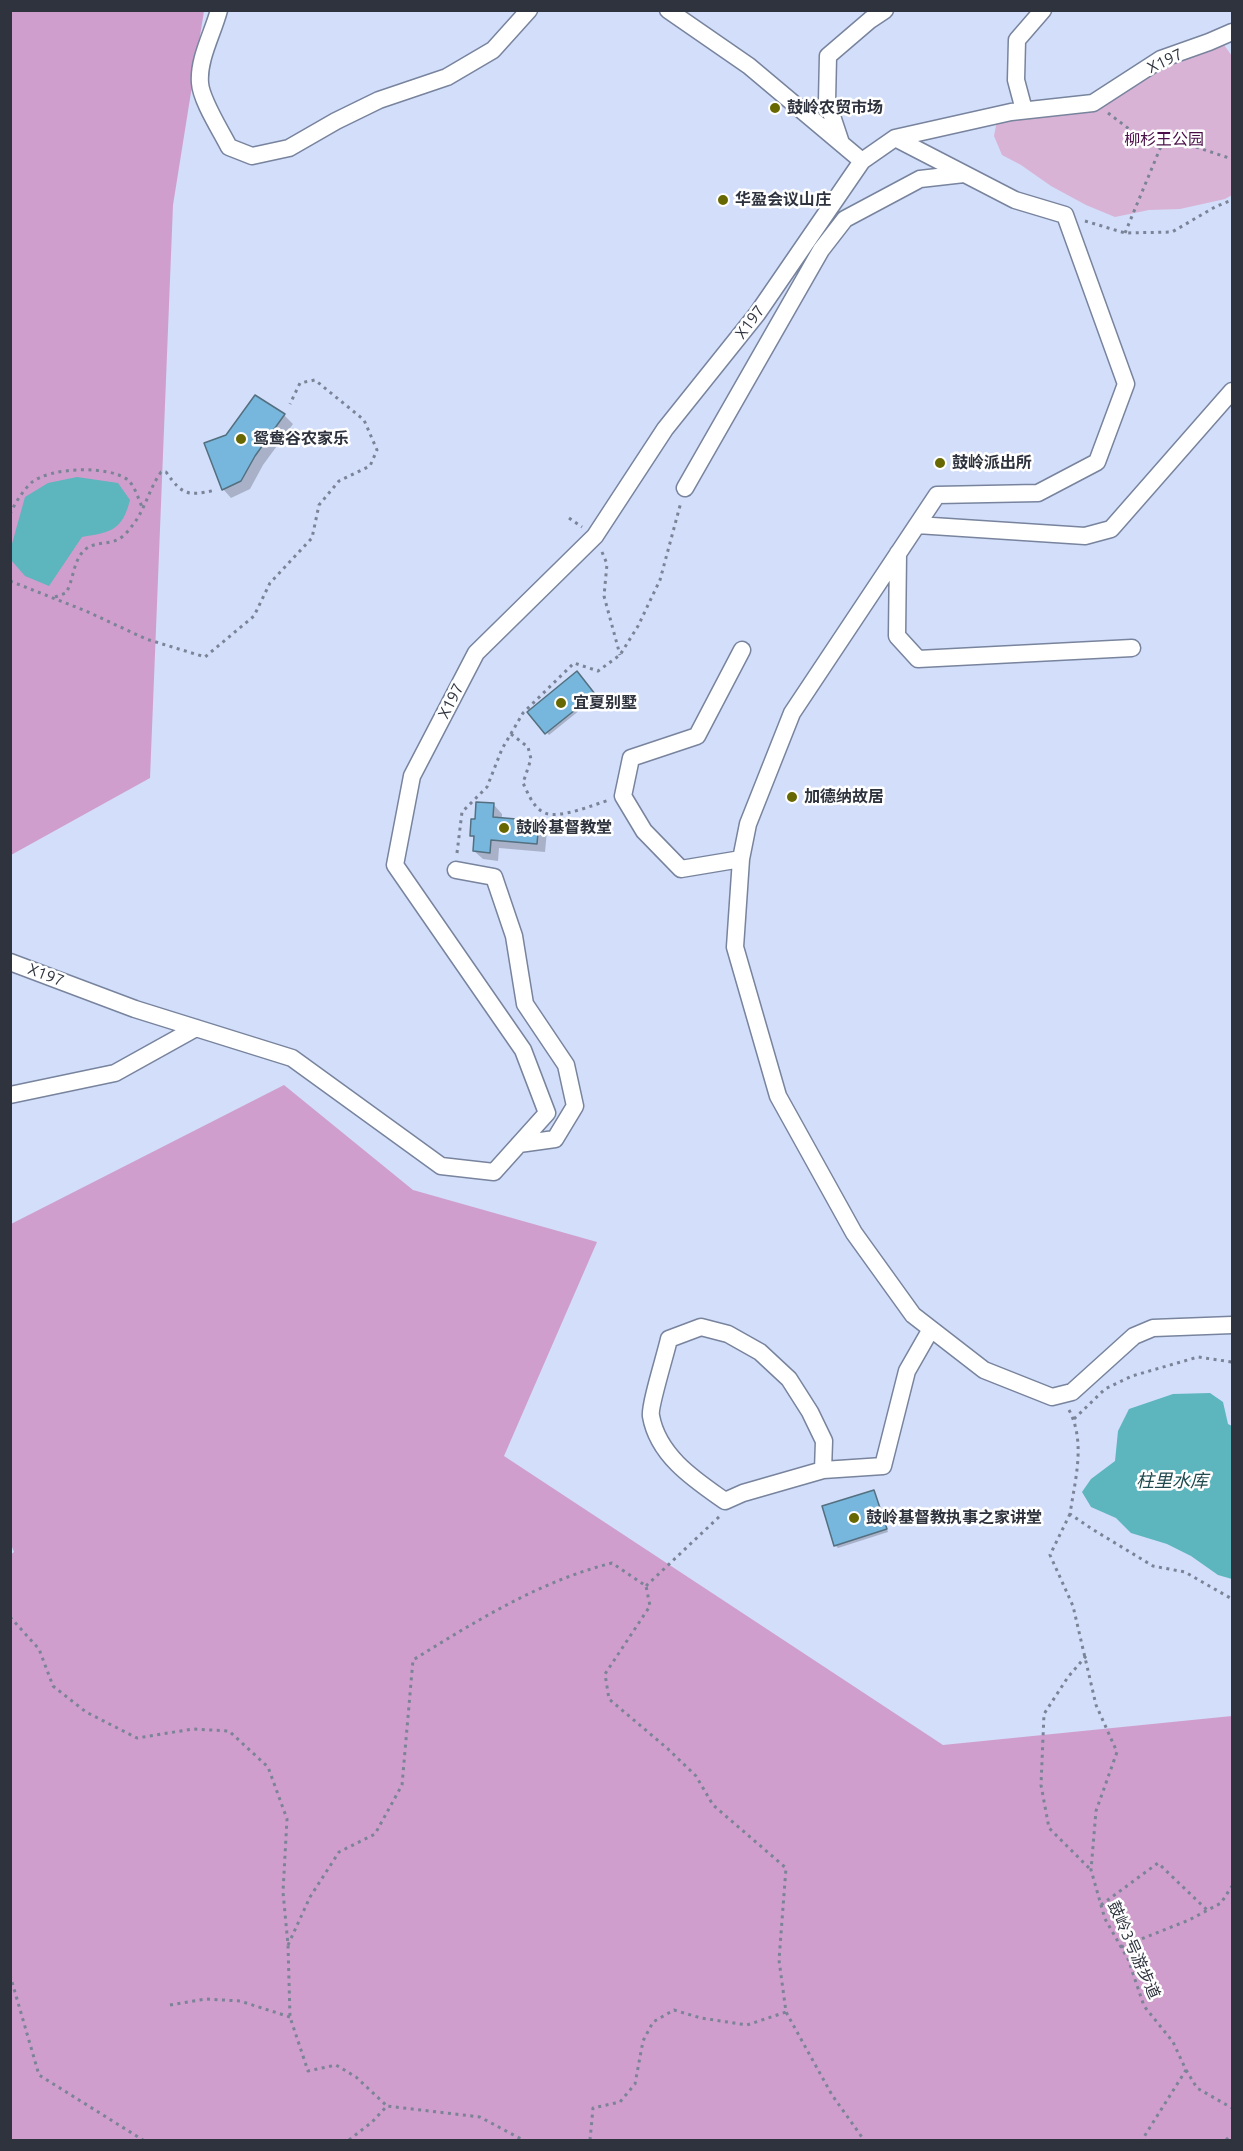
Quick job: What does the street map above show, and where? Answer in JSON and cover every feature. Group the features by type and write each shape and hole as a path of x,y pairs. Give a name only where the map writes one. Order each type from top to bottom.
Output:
{"street":[{"path":"219,10 204,55 200,83 209,109 229,147 252,156 289,148 336,121 380,100 447,77 494,50 529,10"},
{"path":"668,10 749,66 862,161"},
{"path":"841,143 827,101 828,56 885,10"},
{"path":"1024,110 1016,80 1017,40 1043,10"},
{"name":"X197","path":"10,962 135,1009 292,1058 441,1166 494,1172 547,1113 523,1050 394,865 412,776 476,653 595,536 665,429 758,314 862,161 895,138 1024,110 1093,103 1161,59 1233,32"},
{"path":"895,138 1015,200 1065,215 1126,384 1097,462 1038,493 938,495 917,525 792,712 748,824 741,859 735,947 778,1096 854,1233 913,1315 984,1370 1052,1397 1072,1392 1134,1336 1153,1328 1233,1324"},
{"path":"685,488 822,250 845,219 920,179 964,174"},
{"path":"822,250 832,204"},
{"path":"917,525 1085,536 1111,529 1233,391"},
{"path":"898,553 897,636 918,659 1132,648"},
{"path":"741,859 681,869 644,831 623,796 631,758 697,736 742,650"},
{"path":"456,870 494,877 514,936 525,1004 566,1065 574,1106 555,1139 519,1144"},
{"path":"10,1095 116,1073 196,1028"},
{"path":"823,1470 824,1441 810,1412 789,1379 760,1352 728,1334 701,1327 669,1340 650,1415 664,1449 691,1477 725,1501 752,1490 823,1470 883,1466 907,1371 931,1329"}],"path":[{"path":"1093,103 1141,138 1178,141 1233,159"},
{"path":"1125,233 1164,139"},
{"path":"1065,215 1125,233 1172,232 1215,207 1233,200"},
{"path":"10,581 86,611 146,639 205,657 254,616 270,583 312,538 319,505 339,481 370,466 377,450 364,420 315,380 300,383 290,404"},
{"path":"10,514 16,501 32,482 63,470 105,470 129,481 143,509"},
{"path":"53,597 66,593 71,585 80,554 90,545 119,539 132,526 161,472 166,472 176,486 189,494 195,495 216,490"},
{"path":"456,870 462,812 487,787 502,749 523,713 574,663 598,671 621,655 660,580 685,488"},
{"path":"569,518 595,536 607,564 604,596 621,655"},
{"path":"510,734 528,747 531,759 523,783 530,799 544,813 559,814 623,796"},
{"path":"1074,1419 1104,1389 1132,1376 1198,1357 1233,1362"},
{"path":"1061,1395 1074,1419 1079,1442 1070,1514 1092,1530 1153,1566 1185,1572 1233,1599"},
{"path":"646,1586 720,1516 725,1501"},
{"name":"鼓岭3号游步道","path":"1070,1514 1050,1555 1074,1606 1096,1705 1117,1752 1096,1811 1092,1870 1101,1905 1105,1919 1128,1959 1144,2006 1173,2042 1197,2088 1233,2108"},
{"path":"288,1945 310,1897 339,1852 375,1834 402,1785 413,1660 532,1591 583,1570 612,1563 646,1586 650,1606 605,1674 609,1699 696,1776 712,1805 786,1868 779,1960 786,2012 832,2095 864,2140"},
{"path":"10,1617 39,1649 53,1686 86,1713 137,1738 193,1728 229,1731 268,1767 287,1818 283,1892 288,1945 290,2017 308,2071 336,2065 356,2078 387,2106 480,2117 523,2140"},
{"path":"1086,1656 1068,1677 1044,1714 1041,1785 1049,1828 1092,1870"},
{"path":"1101,1905 1158,1863 1207,1910"},
{"path":"1121,1947 1189,1920 1221,1903 1233,1886"},
{"path":"10,1975 39,2075 143,2140"},
{"path":"171,2005 206,1999 240,2001 290,2017"},
{"path":"590,2140 593,2108 620,2102 636,2084 643,2040 653,2022 674,2010 701,2018 747,2025 786,2012"},
{"path":"1142,2140 1186,2070"},
{"path":"349,2140 372,2122 387,2106"},
{"path":"1226,2140 1229,2136 1233,2136"}],"green space":[{"name":"柳杉王公园","path":"1219,38 1232,56 1232,195 1225,199 1180,209 1149,210 1115,217 1086,205 1051,186 1002,155 994,136 998,115 1093,103"}],"shaded area":[{"path":"11,11 204,11 173,205 150,778 11,855"},
{"path":"284,1085 413,1190 597,1242 504,1456 943,1745 1232,1716 1232,2140 11,2140 10,1555 14,1552 10,1542 11,1224"}],"water":[{"path":"77,477 118,483 130,500 123,518 114,528 82,537 49,586 25,576 11,560 10,551 25,497 48,483"},
{"name":"柱里水库","path":"1210,1393 1223,1402 1228,1424 1232,1426 1232,1579 1218,1575 1191,1556 1167,1544 1131,1533 1116,1518 1091,1507 1082,1492 1091,1479 1115,1461 1118,1431 1129,1409 1173,1394"}],"building":[{"name":"鸳鸯谷农家乐","path":"255,395 285,414 255,456 241,481 222,490 204,443 226,435"},
{"name":"宜夏别墅","path":"577,671 595,694 545,734 527,712"},
{"name":"鼓岭基督教堂","path":"476,802 494,803 493,817 539,821 537,844 491,840 490,853 473,851 474,836 470,836 471,819 475,819"},
{"name":"鼓岭基督教执事之家讲堂","path":"874,1490 887,1529 834,1546 822,1506"}],"place":[{"name":"鼓岭农贸市场","path":"775,108"},
{"name":"华盈会议山庄","path":"723,200"},
{"name":"鸳鸯谷农家乐","path":"241,439"},
{"name":"鼓岭派出所","path":"940,463"},
{"name":"宜夏别墅","path":"561,703"},
{"name":"加德纳故居","path":"792,797"},
{"name":"鼓岭基督教堂","path":"504,828"},
{"name":"鼓岭基督教执事之家讲堂","path":"854,1518"}]}
